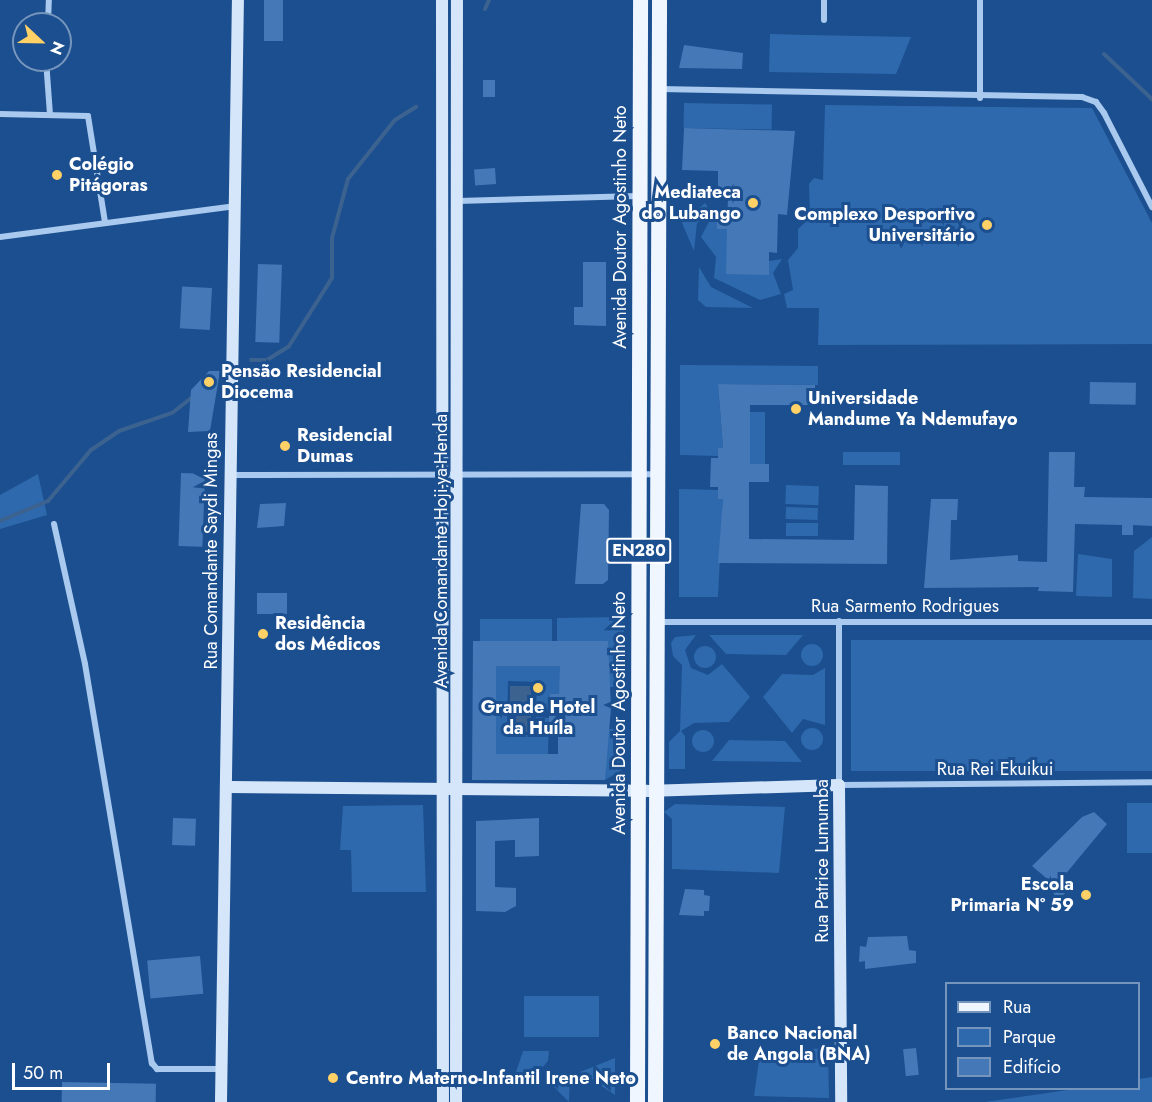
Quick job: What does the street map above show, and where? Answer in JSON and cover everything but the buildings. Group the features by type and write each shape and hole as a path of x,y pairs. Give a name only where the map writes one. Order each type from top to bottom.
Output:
{"main road":[{"name":"Avenida Doutor Agostinho Neto","path":"637,1102 640,0"},
{"name":"EN280","path":"655,1102 658,791 659,0"}],"street":[{"name":"Rua Comandante Saydi Mingas","path":"221,1102 229,787 228,475 238,0"},
{"name":"Avenida Comandante Hoji-ya-Henda","path":"442,0 443,1102"},
{"name":"Avenida Comandante Hoji-ya-Henda","path":"456,1102 459,789 457,0"},
{"path":"824,0 824,20"},
{"path":"980,0 980,98"},
{"path":"47,72 50,115"},
{"path":"659,89 980,98 1082,97 1096,102 1152,207"},
{"path":"0,114 84,114 90,120 105,222"},
{"path":"458,201 639,196"},
{"path":"0,237 234,206"},
{"path":"228,475 658,474"},
{"path":"54,524 87,675 152,1062 157,1069 222,1069"},
{"name":"Rua Patrice Lumumba","path":"839,621 841,1102"},
{"name":"Rua Sarmento Rodrigues","path":"658,622 1152,622"},
{"name":"Rua Rei Ekuikui","path":"839,785 1152,782"},
{"path":"229,787 658,791 839,785"}],"green space":[{"path":"770,34 911,37 896,74 769,72"},
{"path":"684,103 772,105 772,130 684,128"},
{"name":"Complexo Desportivo Universitário","path":"825,105 1092,108 1152,223 1152,344 818,345 819,308 787,308 784,294 793,290 788,260 798,248 798,229 810,218 809,184 814,178 823,180"},
{"path":"705,203 711,212 697,223 694,251 682,223"},
{"path":"715,210 724,212 727,219 717,219 717,229 727,229 769,274 769,261 782,259 773,273 781,294 760,300 714,278 716,257 701,237"},
{"path":"699,267 711,287 753,308 706,307 698,300"},
{"path":"680,365 818,366 818,385 718,384 723,448 718,448 718,456 680,455"},
{"path":"750,412 765,412 765,464 750,464"},
{"path":"843,452 900,452 900,465 843,465"},
{"path":"38,474 47,515 0,529 0,495"},
{"path":"786,485 819,486 818,505 785,504"},
{"path":"679,489 718,490 718,499 723,499 718,597 679,597"},
{"path":"786,507 818,508 818,520 786,519"},
{"path":"786,523 818,523 818,536 786,536"},
{"path":"1152,537 1152,599 1133,598 1134,551"},
{"path":"1078,554 1112,559 1112,597 1076,596"},
{"path":"624,617 623,687 607,687 608,641 557,641 557,618"},
{"path":"480,619 552,619 552,641 480,641"},
{"path":"696,635 685,650 691,668 708,675 722,664 750,697 729,722 694,723 681,731 685,736 685,769 669,769 669,742 680,731 682,665 673,656 671,643 675,637"},
{"path":"709,635 803,635 786,655 726,654"},
{"path":"851,640 1152,640 1152,771 851,771"},
{"path":"812,644 820,647 823,655 820,663 812,666 804,663 801,655 804,647"},
{"path":"705,646 713,649 716,657 713,665 705,668 697,665 694,657 697,649"},
{"path":"496,666 563,666 559,694 550,694 549,711 536,710 537,682 508,681 507,735 535,735 536,717 549,718 548,754 496,754"},
{"path":"825,668 825,725 803,719 792,733 763,697 782,674 813,675"},
{"path":"812,728 820,731 823,739 820,747 812,750 804,747 801,739 804,731"},
{"path":"607,729 623,729 622,770 605,780"},
{"path":"703,730 711,733 714,741 711,749 703,752 695,749 692,741 695,733"},
{"path":"729,740 785,741 802,762 712,761"},
{"path":"1127,803 1152,803 1152,853 1127,853"},
{"path":"675,804 785,807 779,873 672,869 672,819 664,812"},
{"path":"423,805 426,892 352,892 351,850 340,850 343,806"},
{"path":"524,996 599,996 599,1037 524,1037"},
{"path":"828,1048 829,1098 754,1096 759,1060 792,1061 809,1049"},
{"path":"523,1051 549,1051 548,1061 541,1069 515,1075"},
{"path":"615,1058 615,1095 580,1072"},
{"path":"559,1073 570,1075 569,1102 551,1084"},
{"path":"1152,1077 1152,1102 985,1102 1068,1090 1140,1090 1140,1079"}],"shaded area":[{"path":"510,686 531,686 531,732 510,732"}],"waterway":[{"path":"485,9 489,0"},
{"path":"1104,54 1152,99"},
{"path":"251,360 267,360 289,346 332,278 332,238 348,179 395,120 416,107"},
{"path":"0,521 48,501 91,450 119,431 172,413 194,396"}],"place":[{"name":"Colégio Pitágoras","path":"57,175"},
{"name":"Mediateca do Lubango","path":"753,203"},
{"name":"Complexo Desportivo Universitário","path":"987,225"},
{"name":"Pensão Residencial Diocema","path":"209,382"},
{"name":"Universidade Mandume Ya Ndemufayo","path":"796,409"},
{"name":"Residencial Dumas","path":"285,446"},
{"name":"Residência dos Médicos","path":"263,634"},
{"name":"Grande Hotel da Huíla","path":"538,688"},
{"name":"Escola Primaria Nº 59","path":"1086,895"},
{"name":"Banco Nacional de Angola (BNA)","path":"715,1044"},
{"name":"Centro Materno-Infantil Irene Neto","path":"333,1078"}]}
